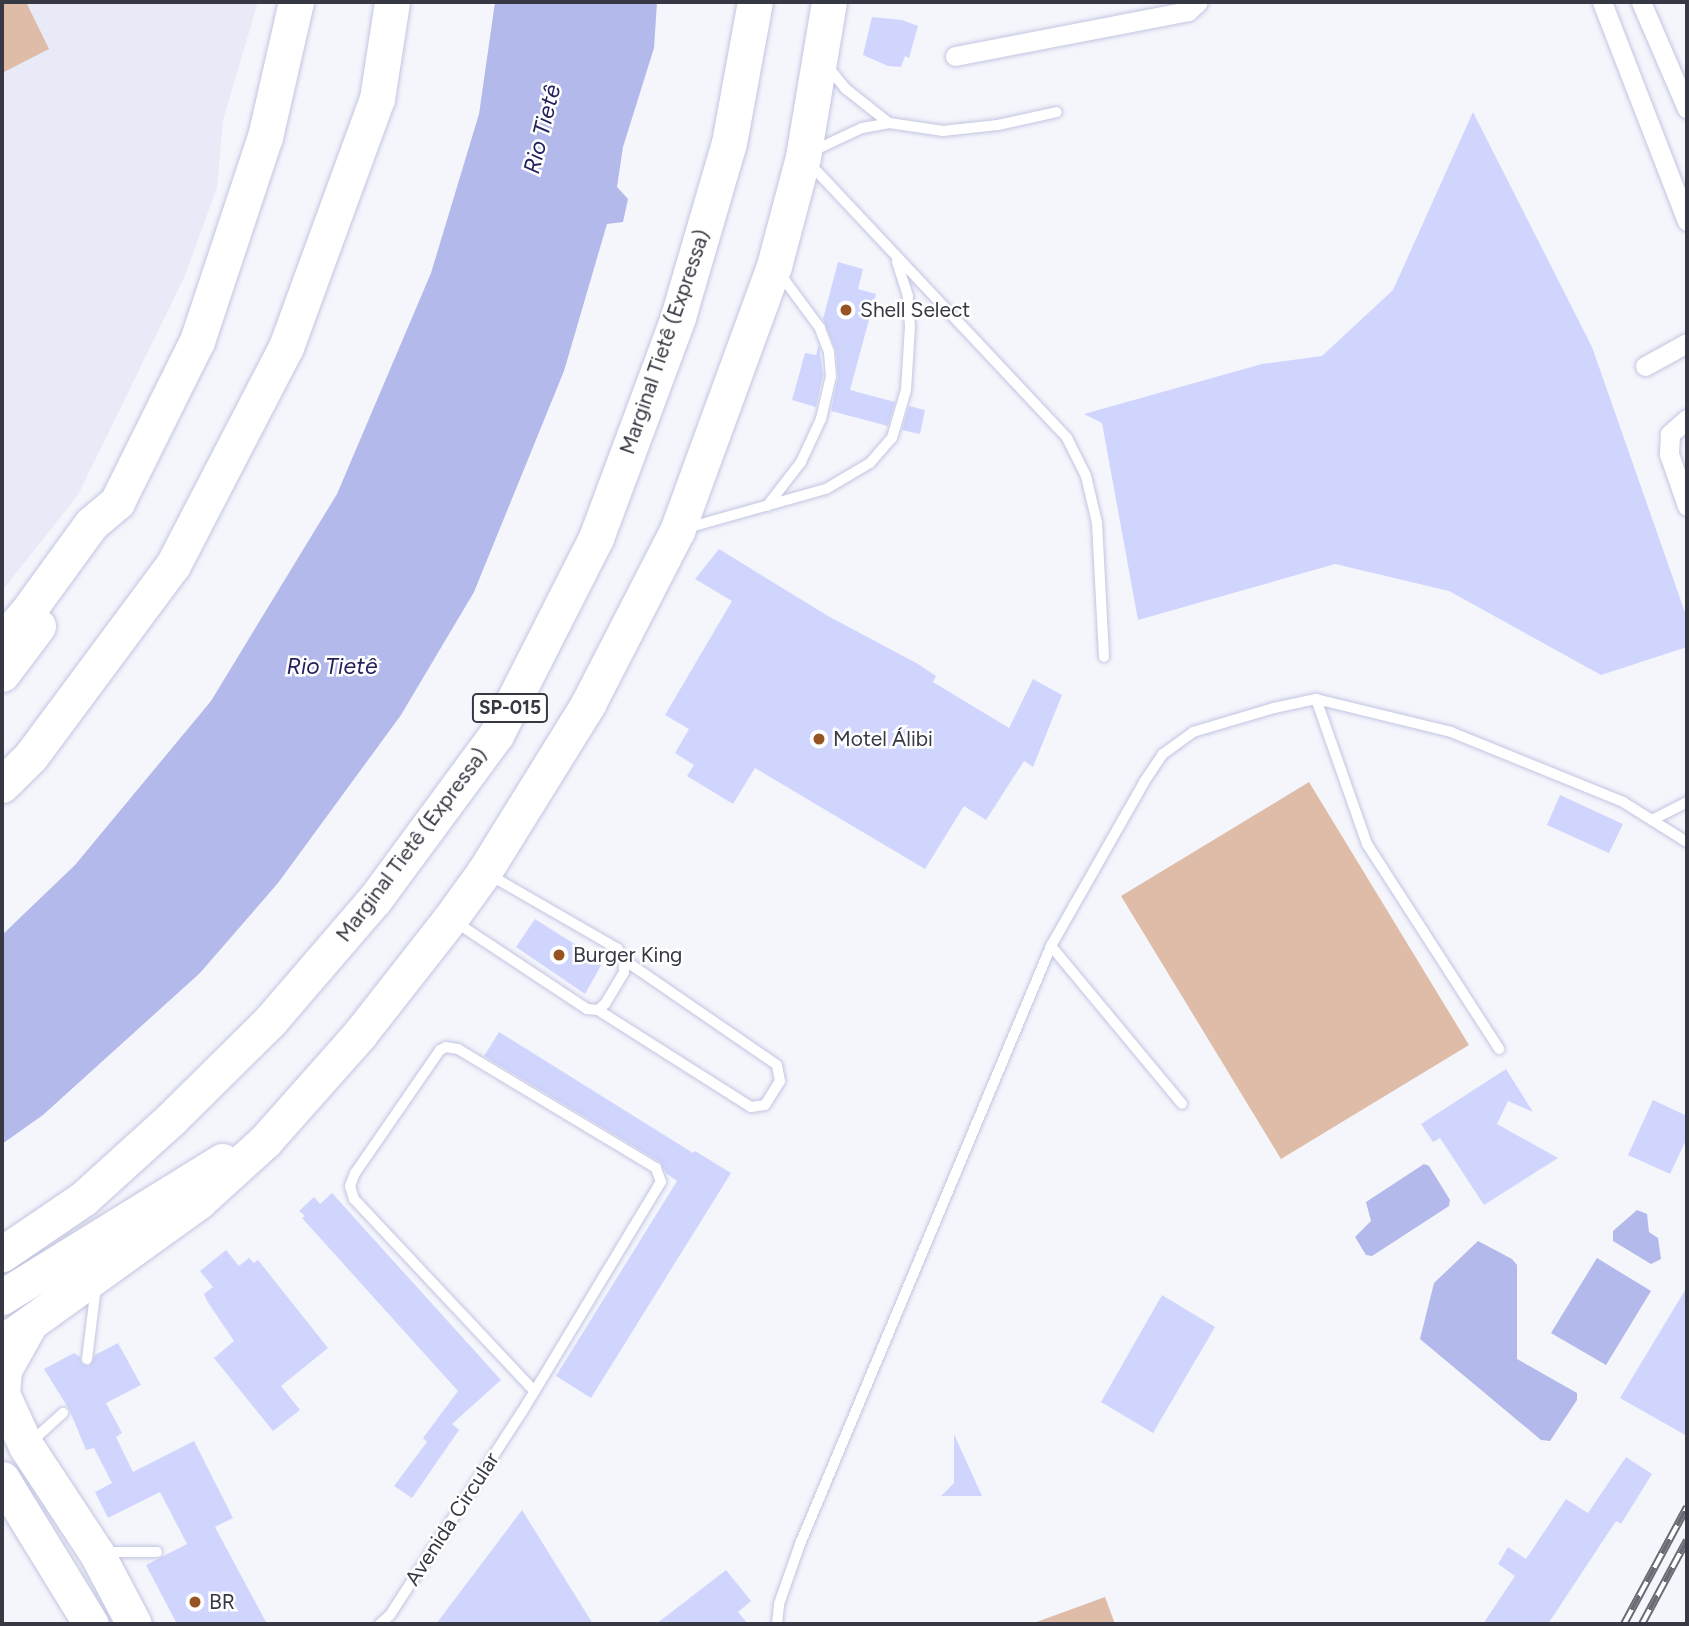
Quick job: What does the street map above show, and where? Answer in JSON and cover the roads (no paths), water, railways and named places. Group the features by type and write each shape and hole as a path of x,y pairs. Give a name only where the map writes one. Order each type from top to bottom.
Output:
{"highway":[{"path":"2,674 57,602 117,502 197,341 265,137 296,2"},
{"path":"2,785 31,756 173,565 286,347 377,99 392,2"},
{"name":"Marginal Tietê (Expressa)","path":"2,1254 84,1198 170,1121 270,1021 376,899 496,735 596,538 678,317 729,143 755,2"},
{"path":"2,1343 198,1202 265,1141 359,1035 450,919 484,872 588,704 677,531 774,266 803,157 830,2"},
{"path":"2,641 25,615 90,524 117,502"},
{"path":"2,1297 211,1166 265,1141"},
{"path":"30,1323 4,1370 2,1394 26,1446 96,1552 134,1624"},
{"path":"2,1479 91,1624"}],"street":[{"path":"955,56 1188,11 1198,2"},
{"path":"1602,2 1687,220"},
{"path":"1642,2 1687,108"},
{"path":"1645,366 1687,344"},
{"path":"1687,419 1671,434 1669,454 1687,506"}],"lane":[{"path":"821,54 846,89 889,123"},
{"path":"1057,112 971,129 943,131 889,123 862,128 841,136 803,157 1067,438 1086,476 1097,523 1104,657"},
{"path":"677,531 826,489 870,463 892,438 906,390 909,327 908,296 895,256"},
{"path":"767,507 801,462 821,419 831,376 829,352 820,328 774,266"},
{"path":"1317,699 1367,845 1499,1049"},
{"path":"777,1624 779,1604 800,1544 1051,946 1144,782 1163,754 1193,732 1274,708 1317,699 1451,732 1623,802 1687,842"},
{"path":"1652,820 1687,802"},
{"path":"450,919 587,1009 598,1010 751,1107 765,1105 780,1081 777,1065 624,960 618,949 484,872"},
{"path":"1051,946 1182,1104"},
{"path":"598,1010 605,1004 624,972 624,960"},
{"name":"Avenida Circular","path":"380,1624 522,1412 661,1182 656,1168 458,1049 446,1047 440,1050 424,1072 355,1173 350,1186 354,1199 534,1391"},
{"path":"87,1359 98,1274"},
{"path":"26,1446 63,1413"},
{"path":"96,1552 158,1552"}],"water":[{"name":"Rio Tietê","path":"495,2 657,2 654,48 623,147 617,187 628,199 623,222 607,224 564,371 474,592 401,715 278,883 200,973 43,1115 2,1144 2,935 75,865 211,701 337,494 431,273 479,114"},
{"path":"1424,1164 1429,1166 1450,1200 1449,1206 1372,1256 1366,1255 1355,1237 1371,1221 1366,1202"},
{"path":"1637,1210 1647,1214 1649,1232 1658,1238 1661,1259 1651,1264 1613,1241 1613,1231"},
{"path":"1478,1241 1512,1259 1517,1265 1517,1359 1577,1393 1577,1400 1550,1441 1541,1440 1420,1339 1434,1283"},
{"path":"1597,1258 1651,1291 1606,1365 1551,1333"}],"railway":[{"path":"1624,1624 1687,1507"},
{"path":"1642,1624 1687,1540"}],"place":[{"name":"Shell Select","path":"846,310"},
{"name":"Motel Álibi","path":"819,739"},
{"name":"Burger King","path":"559,955"},
{"name":"BR","path":"195,1602"}]}
